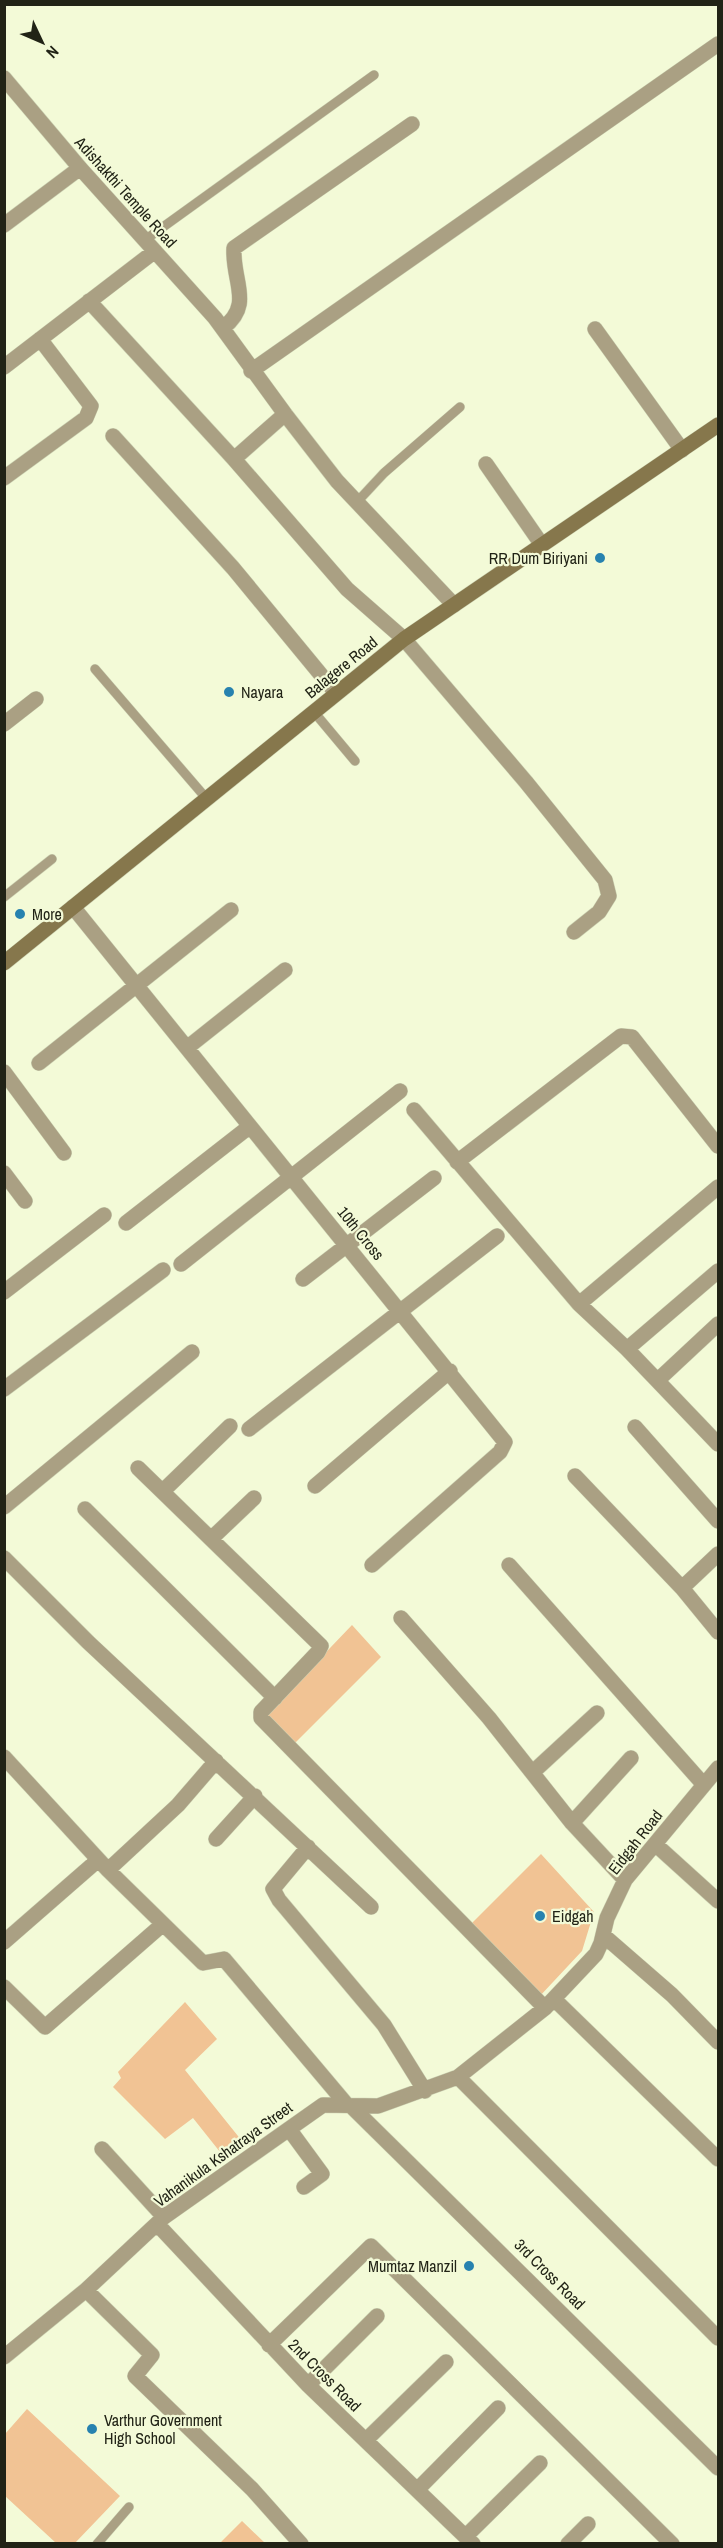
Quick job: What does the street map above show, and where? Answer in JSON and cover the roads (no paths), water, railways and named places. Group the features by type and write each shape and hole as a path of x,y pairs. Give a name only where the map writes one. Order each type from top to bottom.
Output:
{"street":[{"path":"251,371 718,44"},
{"name":"Adishakthi Temple Road","path":"4,78 80,168 223,328 251,371 337,481 454,605"},
{"path":"223,328 237,317 241,300 233,266 234,248 412,124"},
{"path":"4,225 80,168"},
{"path":"5,366 89,301 150,245"},
{"path":"89,301 234,459 347,589 404,639 526,782 605,880 609,896 599,912 574,932"},
{"path":"596,329 682,450"},
{"path":"4,478 91,412 91,406 40,339"},
{"path":"234,459 285,414"},
{"name":"Balagere Road","path":"4,963 404,639 718,425"},
{"path":"113,436 233,568 336,693"},
{"path":"486,464 542,545"},
{"path":"4,724 36,699"},
{"name":"10th Cross","path":"73,907 188,1047 249,1127 292,1175 505,1442 500,1452 372,1565"},
{"path":"39,1063 231,910"},
{"path":"188,1047 285,970"},
{"path":"457,1162 621,1036 632,1037 718,1146"},
{"path":"4,1072 64,1153"},
{"path":"181,1264 400,1091"},
{"path":"414,1110 579,1304 658,1380 718,1444"},
{"path":"126,1223 249,1127"},
{"path":"4,1173 25,1201"},
{"path":"303,1279 434,1178"},
{"path":"579,1304 718,1187"},
{"path":"4,1293 105,1215"},
{"path":"249,1430 497,1236"},
{"path":"4,1389 163,1270"},
{"path":"627,1349 718,1272"},
{"path":"658,1380 718,1324"},
{"path":"4,1507 192,1352"},
{"path":"315,1486 450,1371"},
{"path":"163,1491 230,1426"},
{"path":"635,1427 718,1521"},
{"path":"138,1468 321,1646 318,1652 261,1712 261,1718 271,1731 549,2003 718,2159"},
{"path":"575,1476 682,1588 718,1632"},
{"path":"212,1538 255,1498"},
{"path":"86,1509 275,1698"},
{"path":"682,1588 718,1554"},
{"path":"4,1558 88,1642 371,1906"},
{"path":"509,1564 704,1785"},
{"path":"401,1618 533,1772 572,1823 625,1880"},
{"path":"533,1772 597,1713"},
{"path":"4,1757 103,1865 163,1924 45,2027 4,1987"},
{"path":"572,1823 631,1758"},
{"path":"4,1942 178,1805 216,1761"},
{"name":"Eidgah Road","path":"495,2048 549,2003 596,1954 607,1918 625,1880 717,1772"},
{"path":"216,1839 255,1796"},
{"path":"655,1844 718,1901"},
{"path":"308,1847 273,1889 279,1900 384,2025 425,2091"},
{"name":"3rd Cross Road","path":"163,1924 203,1963 224,1959 350,2106 718,2468"},
{"path":"603,1935 672,1995 718,2042"},
{"name":"Vahanikula Kshatraya Street","path":"4,2357 86,2290 161,2221 323,2105 378,2106 425,2091 458,2077 495,2048"},
{"path":"458,2077 718,2338"},
{"path":"289,2129 322,2175 304,2187"},
{"name":"2nd Cross Road","path":"102,2149 269,2345 470,2540"},
{"path":"269,2345 371,2246 672,2544"},
{"path":"86,2290 152,2355 135,2376 252,2488 301,2544"},
{"path":"308,2385 377,2316"},
{"path":"366,2440 446,2362"},
{"path":"417,2490 498,2408"},
{"path":"470,2540 540,2463"},
{"path":"568,2544 588,2524"}],"lane":[{"path":"150,245 374,75"},
{"path":"357,502 384,473 460,407"},
{"path":"95,669 206,798"},
{"path":"314,712 355,761"},
{"path":"4,897 52,859"},
{"path":"96,2544 129,2508"}],"place":[{"name":"RR Dum Biriyani","path":"600,558"},
{"name":"Nayara","path":"229,692"},
{"name":"More","path":"20,914"},
{"name":"Eidgah","path":"540,1916"},
{"name":"Mumtaz Manzil","path":"469,2266"},
{"name":"Varthur Government High School","path":"92,2429"}]}
